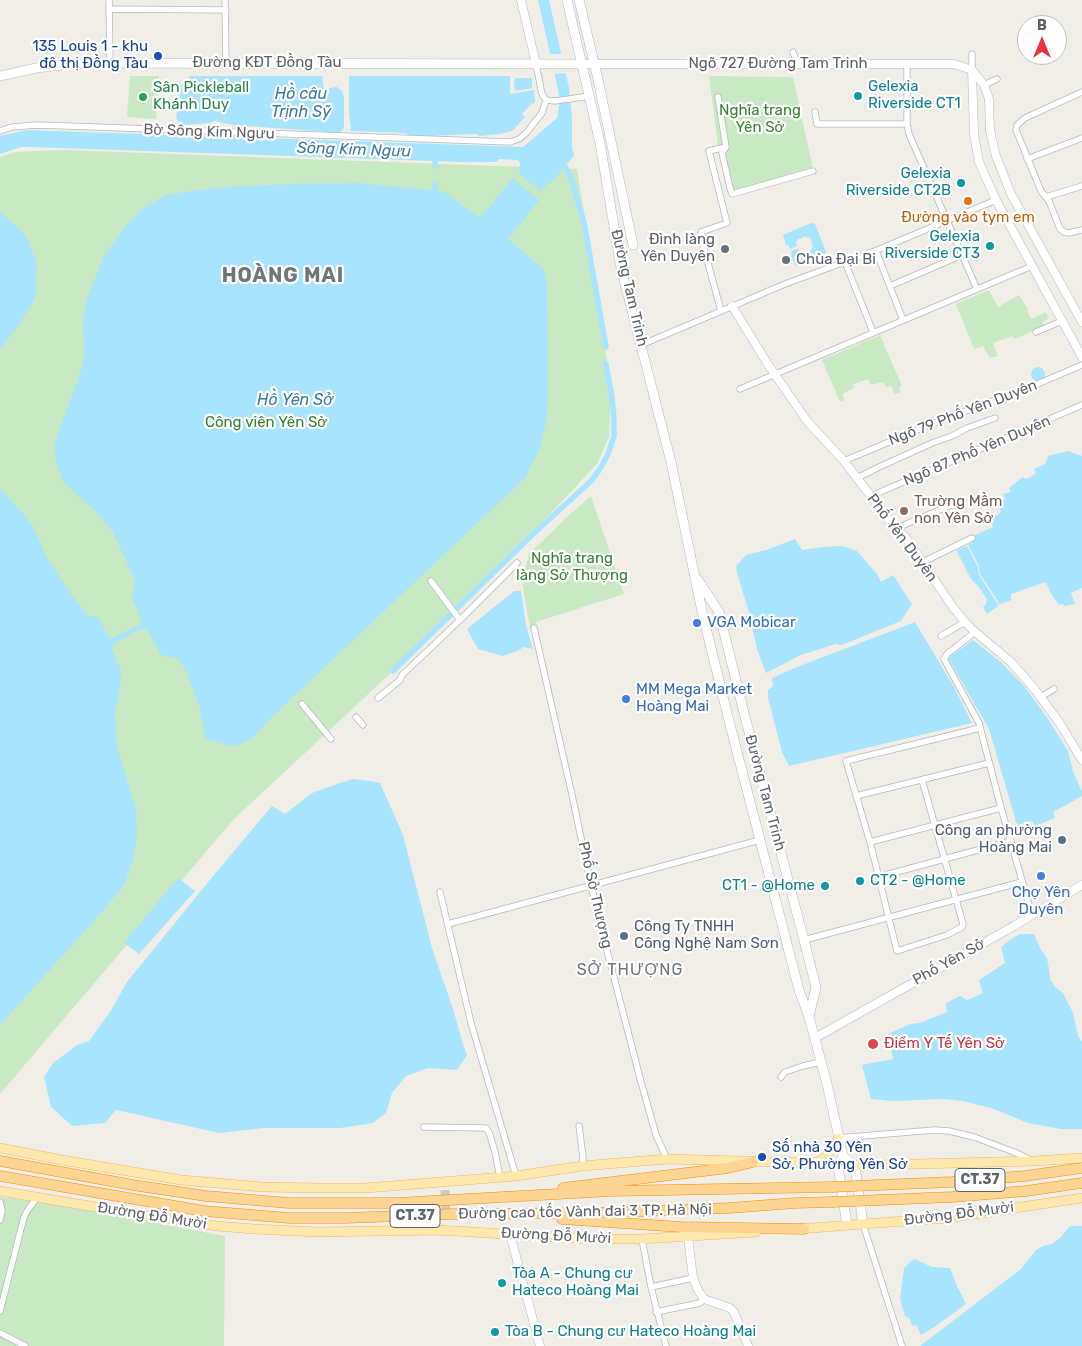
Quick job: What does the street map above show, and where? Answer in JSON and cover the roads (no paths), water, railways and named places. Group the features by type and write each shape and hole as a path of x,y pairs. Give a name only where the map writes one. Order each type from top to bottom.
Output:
{"highway":[{"name":"Đường cao tốc Vành đai 3 TP. Hà Nội","path":"0,1161 206,1196 289,1203 387,1203 610,1191 832,1187 950,1182 1025,1176 1082,1168"},
{"path":"509,1197 617,1181 728,1168 753,1162"},
{"name":"Đường cao tốc Vành đai 3 TP. Hà Nội","path":"0,1176 204,1211 289,1218 592,1213 729,1208 795,1203 952,1197 1026,1191 1082,1183"},
{"path":"496,1214 681,1227 804,1229"}],"main road":[{"name":"Đường Tam Trinh","path":"567,0 604,163 621,268 671,462 703,616 760,840 827,1084 843,1156"},
{"name":"Đường Tam Trinh","path":"579,0 594,60 633,245"},
{"name":"Đường KĐT Đồng Tàu","path":"0,76 52,65 110,63 582,64"},
{"path":"615,235 630,232"},
{"name":"Đường Tam Trinh","path":"695,576 719,612 804,940 816,987 809,1016"},
{"path":"788,944 804,940"},
{"path":"812,1163 822,1160 834,1148 838,1138"},
{"path":"0,1148 181,1180 263,1187 320,1188 445,1185 516,1176 583,1162 667,1159 855,1166 1082,1158"},
{"path":"846,1225 838,1166 843,1156 855,1166 863,1224"},
{"name":"Đường Đỗ Mười","path":"0,1191 217,1226 318,1232 446,1231 592,1239 688,1237 948,1218 1082,1198"},
{"path":"446,1219 446,1231"}],"street":[{"path":"109,0 110,63"},
{"path":"225,0 226,63"},
{"path":"521,0 540,64 542,94 546,100 555,101 590,96"},
{"path":"109,9 226,10"},
{"path":"579,48 594,60"},
{"path":"793,52 797,64"},
{"path":"972,54 974,134 979,162 996,200 1082,358"},
{"name":"Ngõ 727 Đường Tam Trinh","path":"582,64 594,60 608,64 954,64 972,70"},
{"path":"907,64 907,124 909,134 977,288"},
{"path":"972,70 984,85 989,99 990,131 996,156 1011,194 1082,322"},
{"path":"984,85 997,79"},
{"path":"1082,92 1020,121 1016,130 1041,191 1052,206 1060,230 1069,233 1082,230"},
{"path":"718,96 726,148 722,153 732,194 813,171"},
{"name":"Bờ Sông Kim Ngưu","path":"0,131 12,127 36,125 510,142 527,132 542,113 546,100"},
{"path":"815,112 817,124 907,124"},
{"path":"1027,159 1082,138"},
{"path":"721,311 700,232 727,223 709,151 726,148"},
{"path":"1046,197 1082,186"},
{"path":"641,345 785,284 876,251 1011,194"},
{"path":"876,251 903,320"},
{"path":"890,286 962,255"},
{"path":"740,389 1047,259"},
{"path":"845,262 873,332"},
{"name":"Phố Yên Duyên","path":"732,306 774,374 807,421 844,461 897,528 965,622 974,632 1016,666 1059,722 1082,760"},
{"path":"1036,332 1062,321"},
{"name":"Ngõ 79 Phố Yên Duyên","path":"844,461 929,425 967,412 1082,365"},
{"name":"Ngõ 87 Phố Yên Duyên","path":"871,496 1082,405"},
{"path":"857,478 932,443 995,418"},
{"path":"897,528 963,500"},
{"path":"923,562 972,538"},
{"path":"378,698 400,680 402,675 458,617 517,563"},
{"path":"432,582 458,617"},
{"path":"941,636 965,622"},
{"name":"Phố Sở Thượng","path":"534,628 591,885 641,1082 656,1134 667,1159"},
{"path":"974,632 947,654 944,659 979,723 1010,841 1032,915"},
{"path":"1041,697 1054,689"},
{"path":"302,704 331,739"},
{"path":"356,717 363,724"},
{"path":"922,780 963,924 962,927 947,935 897,951 870,842 846,763 848,760 980,728"},
{"path":"856,796 989,763"},
{"path":"870,842 1001,808"},
{"path":"448,924 760,840"},
{"path":"878,877 1010,841"},
{"path":"804,940 1022,882"},
{"name":"Phố Yên Sở","path":"815,1038 1082,885"},
{"path":"440,892 471,1023 516,1176"},
{"path":"781,1078 785,1072 821,1062"},
{"path":"579,1126 583,1162"},
{"path":"424,1127 486,1128 493,1145 500,1177"},
{"path":"838,1138 934,1130 949,1131 974,1137 1034,1161"},
{"path":"0,1311 24,1217 38,1197"},
{"path":"0,1202 2,1212 0,1220"},
{"path":"863,1224 902,1346"},
{"path":"510,1234 540,1346"},
{"path":"688,1237 693,1278 698,1290 704,1299 730,1308 734,1312 748,1346"},
{"path":"642,1239 656,1312 666,1346"},
{"path":"651,1287 693,1278"},
{"path":"656,1312 700,1302 704,1299"},
{"path":"0,1333 25,1346"}],"water":[{"name":"Sông Kim Ngưu","path":"538,0 549,0 569,88 574,156 551,183 548,183 541,191 519,174 520,163 518,160 499,159 497,162 462,162 30,147 21,147 0,154 0,136 27,130 523,147 557,118 560,99"},
{"name":"Hồ câu Trịnh Sỹ","path":"190,76 322,76 324,89 337,87 342,91 344,96 344,128 340,133 234,125 214,121 183,125 176,118 181,85 187,82"},
{"path":"349,76 510,76 510,94 534,90 535,101 522,114 525,117 512,131 500,134 427,136 408,135 405,133 351,131"},
{"path":"515,78 532,78 532,88 516,91 514,86"},
{"name":"Hồ Yên Sở","path":"513,178 539,200 508,239 543,269 547,282 547,418 539,451 524,479 272,717 253,738 234,747 206,739 199,705 186,671 179,659 161,655 147,630 140,629 115,643 112,649 122,673 115,715 117,746 136,810 137,836 133,860 124,885 0,1025 0,489 33,527 48,560 70,593 88,616 98,617 110,639 140,625 141,619 132,599 135,580 113,532 94,510 65,484 57,466 54,445 81,371 84,358 83,319 88,296 104,256 126,225 142,209 166,195 241,186 356,183 440,191 446,193 480,218"},
{"path":"0,212 25,234 37,264 35,299 0,350"},
{"path":"811,223 815,224 826,252 824,255 797,266 791,256 791,251 798,249 802,254 812,250 810,237 807,238 806,236 797,240 797,246 790,249 786,245 783,235"},
{"path":"1035,367 1041,367 1045,374 1041,381 1035,381 1031,377 1031,371"},
{"path":"1068,451 1082,456 1082,588 1071,593 1075,604 1059,605 1051,594 1046,582 1011,594 1011,600 999,605 980,574 979,566 968,545 973,542 973,536 993,527 990,520 1001,512 997,502 1005,499 1003,494 1011,492 1009,488 1023,477 1026,479 1036,474 1034,469 1045,464 1048,456"},
{"path":"795,539 802,550 842,546 857,551 877,574 881,582 893,575 912,604 901,621 842,645 836,644 801,655 766,673 757,649 736,566 746,555"},
{"path":"967,546 978,567 979,575 998,606 987,614 983,607 987,599 971,579 956,550"},
{"path":"514,591 521,591 526,625 533,649 524,647 503,656 478,649 467,629"},
{"path":"915,622 954,687 972,723 789,766 782,752 768,698 768,690 773,686 772,678"},
{"path":"973,640 1002,663 1025,687 1048,719 1068,751 1073,771 1082,792 1082,796 1053,812 1055,818 1035,826 1032,821 1017,825 989,729 948,658"},
{"path":"353,779 380,783 403,835 432,948 467,1055 457,1070 428,1068 406,1076 392,1093 386,1113 373,1123 340,1128 264,1128 219,1133 116,1110 105,1123 72,1126 51,1107 44,1077 53,1063 77,1045 89,1041 110,1012 127,982 272,806 285,814 312,793"},
{"path":"178,878 195,891 139,954 124,943"},
{"path":"1020,934 1034,934 1047,958 1051,981 1063,993 1073,1013 1078,1036 1082,1042 1082,1129 1061,1129 1028,1123 994,1109 963,1101 942,1099 892,1101 871,1099 862,1065 893,1059 888,1034 910,1024 920,1023 947,1012 946,1003 960,996 967,1000 983,993 979,980 1005,963 1001,947"},
{"path":"1070,1226 1082,1226 1082,1346 920,1346 1021,1269 1036,1250 1052,1244 1061,1237"},
{"path":"914,1259 932,1267 950,1268 966,1304 921,1335 916,1325 912,1326 910,1319 905,1316 900,1299 904,1268"}],"waterway":[{"path":"435,154 435,166"},
{"path":"562,161 571,178 584,222 606,347"},
{"path":"434,190 435,184"},
{"path":"393,671 530,537 591,481 600,469 608,454 614,436 612,397 606,364"}],"tunnel":[{"path":"445,1190 446,1219"}],"place":[{"name":"135 Louis 1 - khu đô thị Đồng Tàu","path":"158,56"},
{"name":"Gelexia Riverside CT1","path":"858,96"},
{"name":"Sân Pickleball Khánh Duy","path":"143,97"},
{"name":"Gelexia Riverside CT2B","path":"961,183"},
{"name":"Đường vào tym em","path":"968,201"},
{"name":"Gelexia Riverside CT3","path":"990,246"},
{"name":"Đình làng Yên Duyên","path":"725,249"},
{"name":"Chùa Đại Bi","path":"786,260"},
{"name":"Trường Mầm non Yên Sở","path":"904,511"},
{"name":"VGA Mobicar","path":"697,623"},
{"name":"MM Mega Market Hoàng Mai","path":"626,699"},
{"name":"Công an phường Hoàng Mai","path":"1062,840"},
{"name":"Chợ Yên Duyên","path":"1041,876"},
{"name":"CT2 - @Home","path":"860,881"},
{"name":"CT1 - @Home","path":"825,886"},
{"name":"Công Ty TNHH Công Nghệ Nam Sơn","path":"624,936"},
{"name":"Điểm Y Tế Yên Sở","path":"873,1044"},
{"name":"Số nhà 30 Yên Sở, Phường Yên Sở","path":"762,1157"},
{"name":"Tòa A - Chung cư Hateco Hoàng Mai","path":"502,1283"},
{"name":"Tòa B - Chung cư Hateco Hoàng Mai","path":"495,1332"}],"district":[{"name":"HOÀNG MAI","path":"283,276"},
{"name":"SỞ THƯỢNG","path":"630,970"}],"park label":[{"name":"Nghĩa trang Yên Sở","path":"760,120"},
{"name":"Công viên Yên Sở","path":"266,423"},
{"name":"Nghĩa trang làng Sở Thượng","path":"572,568"}]}
